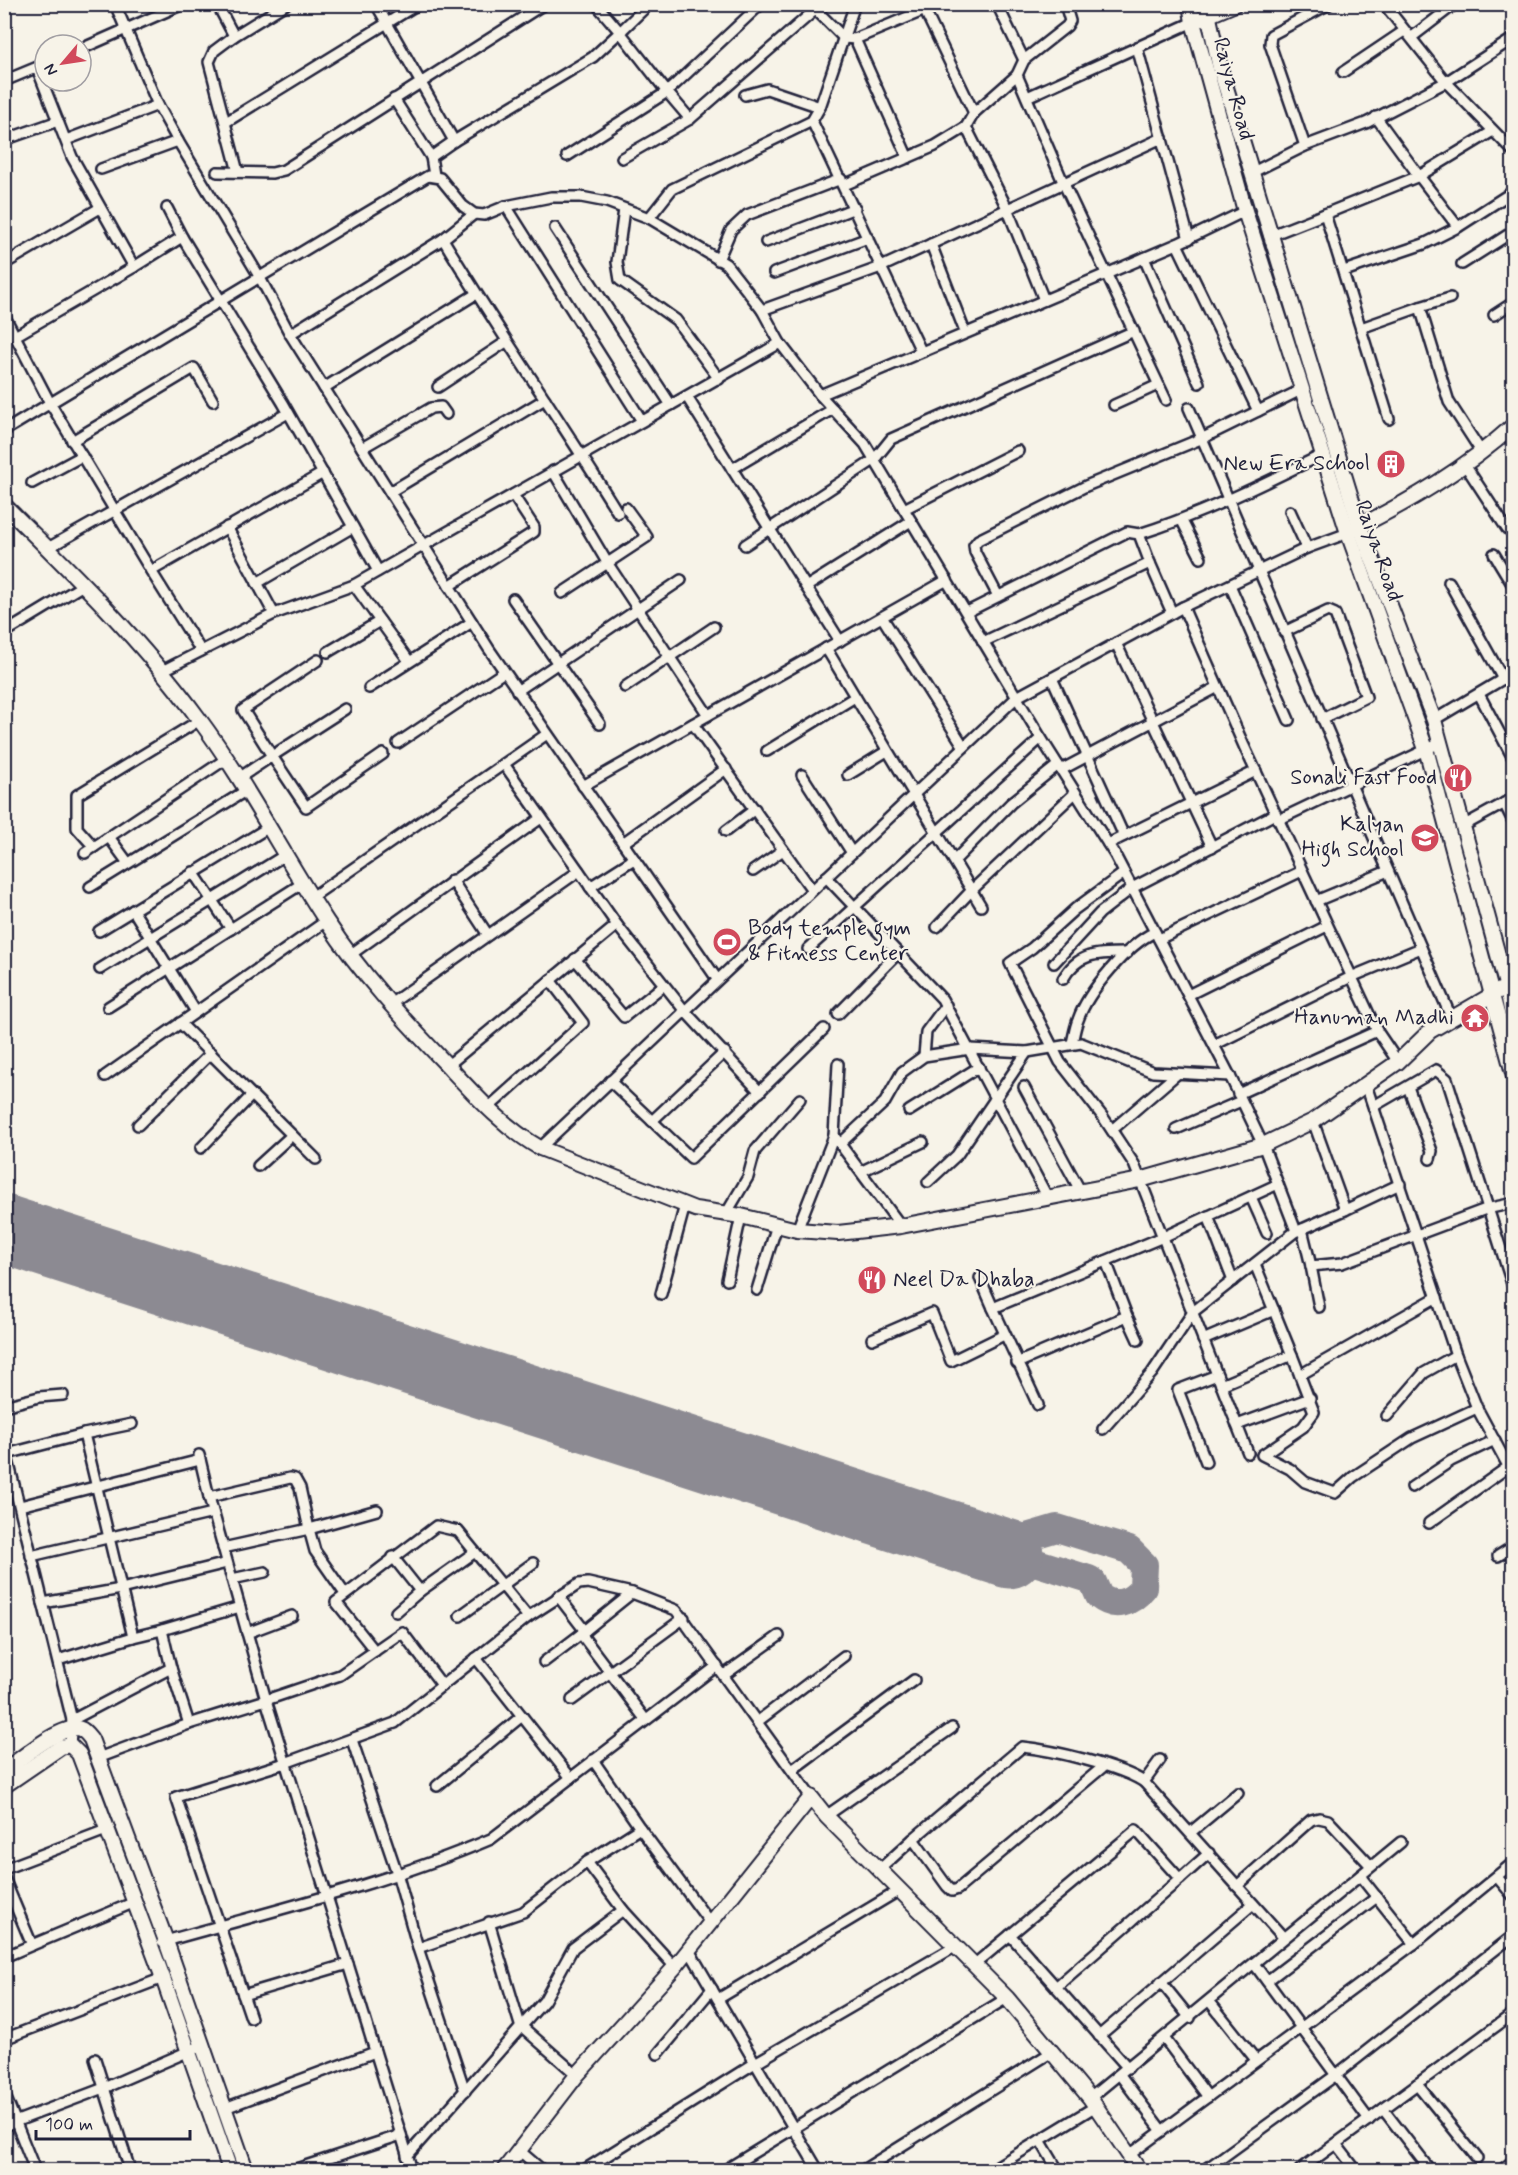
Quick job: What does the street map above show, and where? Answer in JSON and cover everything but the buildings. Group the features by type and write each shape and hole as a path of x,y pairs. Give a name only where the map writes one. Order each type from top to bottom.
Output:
{"street":[{"path":"115,4 158,105 259,276 290,334 504,672 717,979"},
{"path":"93,44 183,4"},
{"path":"217,4 234,36"},
{"path":"238,172 208,62 214,51 234,36 286,4"},
{"path":"376,4 453,141"},
{"path":"226,122 418,4"},
{"path":"217,172 272,173 284,170 544,4"},
{"path":"596,4 690,119"},
{"path":"431,157 453,141 593,57 649,4"},
{"path":"567,156 667,92 761,4"},
{"path":"649,218 672,189 812,121 820,107 855,4"},
{"path":"997,4 1024,60"},
{"path":"718,260 731,230 747,215 908,158 935,146 966,127 974,113 1017,75 1024,60 1070,21 1065,4"},
{"name":"Raiya Road","path":"1190,4 1245,211 1324,454 1434,720 1510,985 1514,1025"},
{"path":"1027,97 1193,22 1207,10 1234,4"},
{"path":"1305,146 1270,44 1271,35 1329,4"},
{"path":"1384,4 1446,82 1514,152"},
{"path":"1344,72 1455,4"},
{"path":"622,158 690,119 812,7 844,38 855,39 924,7 974,113"},
{"name":"Raiya Road","path":"1207,10 1220,68 1354,530 1426,749 1514,1077"},
{"path":"1251,173 1305,146 1376,117 1446,82 1514,38"},
{"path":"855,39 908,158"},
{"path":"1137,48 1189,238"},
{"path":"4,81 33,69"},
{"path":"1017,75 1063,182 1166,400"},
{"path":"745,95 767,89 820,107"},
{"path":"49,93 66,140 100,208 134,267"},
{"path":"394,99 431,157 434,176"},
{"path":"66,140 158,105"},
{"path":"1376,117 1458,227"},
{"path":"812,121 921,351"},
{"path":"4,140 58,122"},
{"path":"966,127 1007,208 1044,300"},
{"path":"1269,236 1419,176 1493,131"},
{"path":"762,310 881,267 1162,138"},
{"path":"101,169 178,141"},
{"path":"4,431 428,176 440,178 463,206 474,214 484,215 506,206 551,197 581,197 624,208 649,218 726,264 762,310 780,343 820,395 864,444 1041,738 1108,844 1230,1076 1263,1145 1299,1230 1311,1266 1319,1307"},
{"path":"1344,271 1424,244 1458,227 1514,191"},
{"path":"506,206 642,421"},
{"path":"4,264 100,208"},
{"path":"167,208 378,571"},
{"path":"624,208 617,262 620,280 676,320 719,379"},
{"path":"766,242 855,208"},
{"path":"820,395 965,332 1108,274 1245,211"},
{"path":"290,334 443,239 474,214"},
{"path":"1325,214 1389,419"},
{"path":"555,228 671,405"},
{"path":"1462,264 1514,231"},
{"path":"15,336 182,237"},
{"path":"774,273 868,238"},
{"path":"443,239 506,342 581,454 622,510 647,537 562,593"},
{"path":"931,244 965,332"},
{"path":"1177,244 1258,411"},
{"path":"1144,258 1199,382"},
{"path":"324,388 476,294"},
{"path":"1361,328 1450,298"},
{"path":"1494,315 1514,302"},
{"path":"1420,307 1449,402 1482,453"},
{"path":"4,315 50,404 201,651"},
{"path":"745,546 874,460 891,439 1134,331"},
{"path":"438,387 506,342"},
{"path":"162,671 274,614 354,585 780,343"},
{"path":"72,441 194,368 213,400"},
{"path":"1114,405 1158,385"},
{"path":"998,596 975,552 974,545 978,540 1086,486 1203,438 1303,390"},
{"path":"687,397 840,641"},
{"path":"390,492 545,399"},
{"path":"362,448 431,408 441,407 446,414"},
{"path":"1189,408 1451,1017"},
{"path":"732,470 833,409"},
{"path":"48,548 288,413"},
{"path":"540,1148 1017,697 1183,607 1307,548 1354,530 1410,501 1466,465 1514,425"},
{"path":"904,509 1018,451"},
{"path":"967,612 1127,532 1139,534 1182,520 1228,501 1324,454"},
{"path":"32,483 82,456"},
{"path":"1466,465 1507,529"},
{"path":"553,471 608,564 708,716"},
{"path":"151,571 322,473"},
{"path":"449,586 534,532 534,527 513,495"},
{"path":"4,505 85,584 162,671 200,720 243,784 326,921 350,955 389,1005 487,1108 519,1136 540,1148 685,1205 797,1230 845,1233 901,1226 1140,1180 1263,1145 1312,1121 1398,1062 1430,1030 1510,985"},
{"path":"1290,511 1307,548"},
{"path":"1182,520 1201,558"},
{"path":"806,587 911,521"},
{"path":"227,527 274,614"},
{"path":"257,583 353,527"},
{"path":"1139,534 1172,613"},
{"path":"1494,554 1514,587"},
{"path":"983,642 1150,563"},
{"path":"517,691 681,580"},
{"path":"583,786 947,580"},
{"path":"1449,582 1503,679"},
{"path":"4,633 85,584"},
{"path":"354,585 409,662"},
{"path":"1230,585 1289,720"},
{"path":"513,599 600,724"},
{"path":"1183,607 1351,977 1377,1031 1398,1062"},
{"path":"1284,632 1328,610 1335,614 1366,697 1322,719"},
{"path":"882,617 964,747"},
{"path":"328,652 380,621"},
{"path":"369,688 471,622"},
{"path":"624,687 714,627"},
{"path":"1116,643 1212,847"},
{"path":"826,648 981,906"},
{"path":"318,660 243,710 306,807 383,754"},
{"path":"1434,720 1503,679 1514,666"},
{"path":"398,743 504,672"},
{"path":"1052,678 1125,836"},
{"path":"955,860 1011,803 1059,767 1218,687"},
{"path":"1479,694 1514,760"},
{"path":"767,751 855,697"},
{"path":"90,887 243,784 272,756 345,709"},
{"path":"94,847 77,828 76,795 200,720"},
{"path":"693,724 812,890"},
{"path":"312,897 547,734"},
{"path":"808,949 856,908 1041,738"},
{"path":"1054,963 1100,914 1132,888 1212,847 1440,743"},
{"path":"848,775 887,751"},
{"path":"85,854 226,759"},
{"path":"504,764 617,925 684,1010 760,1092"},
{"path":"623,843 726,769"},
{"path":"1108,844 1256,771"},
{"path":"802,775 852,853"},
{"path":"937,927 972,890 1076,793"},
{"path":"1463,826 1514,798"},
{"path":"1504,803 1514,823"},
{"path":"726,831 755,809"},
{"path":"350,955 541,818"},
{"path":"99,931 268,827"},
{"path":"109,837 128,863"},
{"path":"753,871 783,850"},
{"path":"100,969 285,855"},
{"path":"590,887 634,859"},
{"path":"389,1005 579,871"},
{"path":"1072,1043 1078,1019 1088,1000 1142,938 1157,936 1302,871"},
{"path":"193,872 231,929"},
{"path":"1316,901 1388,872"},
{"path":"1124,873 1075,909 1032,948 1010,963 1060,1062 1112,1130 1134,1164 1248,1453"},
{"path":"826,877 946,1005 1048,1198"},
{"path":"452,880 488,935"},
{"path":"108,1007 303,883"},
{"path":"133,910 196,1012"},
{"path":"105,1076 326,921"},
{"path":"447,1066 617,925"},
{"path":"1188,995 1327,926"},
{"path":"1214,1045 1351,977 1421,948"},
{"path":"838,1014 898,953"},
{"path":"1063,979 1071,966 1087,957 1098,954 1127,953"},
{"path":"575,959 624,1017 664,985"},
{"path":"487,1108 583,1023 550,980"},
{"path":"924,1056 926,1032 946,1005"},
{"path":"180,1023 316,1158"},
{"path":"610,1081 691,1158 824,1029"},
{"path":"1176,1128 1377,1031"},
{"path":"837,1140 885,1102 902,1072 924,1056 970,1049 1027,1052 1052,1046 1081,1043 1153,1072 1230,1076"},
{"path":"652,1121 725,1052"},
{"path":"928,1182 957,1155 1027,1052"},
{"path":"138,1125 210,1053"},
{"path":"797,1230 837,1140 838,1064"},
{"path":"909,1111 980,1067"},
{"path":"1374,1106 1436,1070 1447,1078 1486,1209 1514,1290"},
{"path":"1112,1130 1177,1074"},
{"path":"1366,1085 1456,1355 1477,1408 1514,1478"},
{"path":"1024,1087 1081,1192"},
{"path":"1408,1087 1432,1151 1430,1159"},
{"path":"201,1148 252,1095"},
{"path":"726,1214 748,1177 755,1151 800,1099"},
{"path":"1312,1121 1345,1210"},
{"path":"258,1166 292,1135"},
{"path":"837,1140 862,1170 901,1226"},
{"path":"862,1170 923,1142"},
{"path":"993,1308 1163,1237 1278,1184"},
{"path":"1103,1429 1152,1373 1193,1312 1299,1230 1400,1184"},
{"path":"1251,1197 1267,1233"},
{"path":"1311,1266 1342,1263 1417,1233 1486,1209 1514,1203"},
{"path":"661,1294 685,1205"},
{"path":"727,1280 741,1216"},
{"path":"1208,1216 1233,1281"},
{"path":"757,1290 777,1225"},
{"path":"1106,1261 1138,1340"},
{"path":"1255,1264 1314,1407 1313,1417 1262,1455 1290,1469 1305,1482 1335,1493 1353,1477 1412,1438 1477,1408"},
{"path":"981,1278 1004,1335 1038,1405"},
{"path":"1300,1375 1437,1297"},
{"path":"1203,1340 1274,1310"},
{"path":"872,1339 932,1313 951,1361 1004,1335"},
{"path":"1017,1363 1127,1316"},
{"path":"1206,1462 1178,1390 1219,1380 1292,1355"},
{"path":"1387,1416 1424,1373 1456,1355"},
{"path":"4,1406 39,1397 63,1395"},
{"path":"1237,1425 1310,1398"},
{"path":"7,1454 132,1424"},
{"path":"84,1434 133,1637"},
{"path":"1412,1487 1451,1461 1495,1440"},
{"path":"4,1444 73,1724 70,1745"},
{"path":"20,1506 200,1458 213,1513 266,1700 412,2170"},
{"path":"1429,1523 1508,1467"},
{"path":"209,1497 295,1479 300,1488 318,1556 345,1594"},
{"path":"223,1548 309,1529 377,1510"},
{"path":"31,1556 213,1513"},
{"path":"375,1651 336,1602 436,1526 458,1531 528,1617"},
{"path":"1498,1556 1514,1546"},
{"path":"396,1612 420,1591 475,1552"},
{"path":"393,1557 420,1591"},
{"path":"43,1603 121,1589 227,1563"},
{"path":"460,1616 533,1563"},
{"path":"232,1579 265,1572"},
{"path":"251,2018 176,1797 352,1740 404,1718 528,1617 579,1584 588,1583 632,1593 668,1606 684,1618 826,1816 1007,1998 1093,2102 1138,2170"},
{"path":"544,1662 632,1593"},
{"path":"558,1596 645,1719"},
{"path":"58,1660 240,1608"},
{"path":"247,1633 292,1616"},
{"path":"572,1700 684,1618"},
{"path":"162,1630 171,1668 189,1724"},
{"path":"98,1758 189,1724 340,1675 402,1632 442,1685"},
{"path":"724,1675 779,1636"},
{"path":"757,1722 844,1656"},
{"path":"476,1658 571,1778"},
{"path":"151,1945 327,1896 491,1839 717,1666"},
{"path":"4,1771 73,1724 171,1668"},
{"path":"792,1770 914,1680"},
{"path":"437,1786 522,1716"},
{"path":"73,1724 91,1739 166,1941 246,2170"},
{"path":"826,1816 952,1728"},
{"path":"352,1740 397,1873 418,1948 465,2091"},
{"path":"4,1785 52,1751 70,1745"},
{"path":"70,1745 79,1754 135,1902 230,2170"},
{"path":"879,1870 1022,1747 1104,1766 1124,1772 1144,1782 1283,1937"},
{"path":"593,1760 711,1924"},
{"path":"1144,1782 1160,1760"},
{"path":"913,1839 947,1886 952,1891 958,1889 1104,1766"},
{"path":"1191,1832 1238,1793"},
{"path":"504,2170 521,2152 577,2075 675,1967 811,1797"},
{"path":"1237,1886 1311,1820 1319,1818 1328,1820 1371,1866"},
{"path":"418,1948 531,1908 587,1862 640,1828"},
{"path":"4,1869 106,1830"},
{"path":"975,1964 1136,1830 1180,1879"},
{"path":"991,2170 1041,2140 1093,2102 1124,2071 1255,1965 1283,1937 1401,1842"},
{"path":"1056,1987 1209,1854"},
{"path":"587,1862 623,1910 675,1967"},
{"path":"1128,2156 1414,1944 1514,1862"},
{"path":"1360,1876 1414,1944"},
{"path":"1497,1877 1514,1897"},
{"path":"4,1878 32,1945"},
{"path":"718,2000 900,1890"},
{"path":"1267,1982 1377,1897"},
{"path":"4,1957 135,1902"},
{"path":"1099,2036 1253,1904"},
{"path":"408,2156 520,2025 544,2001 573,1948 623,1910"},
{"path":"489,1922 520,2025 577,2075"},
{"path":"1010,1935 1099,2036 1162,2131"},
{"path":"1205,2170 1336,2075 1514,1935"},
{"path":"584,2170 756,2063 956,1946"},
{"path":"689,1950 818,2170"},
{"path":"243,1995 348,1964"},
{"path":"1255,1965 1369,2120"},
{"path":"4,2039 163,1978"},
{"path":"1161,1982 1190,2018"},
{"path":"658,2054 712,1989"},
{"path":"725,2170 1007,1998"},
{"path":"1210,2002 1256,2060"},
{"path":"1304,2169 1514,2013"},
{"path":"1164,2038 1208,2097"},
{"path":"4,2126 104,2088 202,2044"},
{"path":"225,2108 375,2052"},
{"path":"863,2170 1052,2052"},
{"path":"95,2059 130,2170"},
{"path":"1417,2084 1477,2158"},
{"path":"4,2093 35,2170"},
{"path":"1383,2109 1430,2170"},
{"path":"293,2170 401,2135"},
{"path":"1041,2140 1058,2170"},
{"path":"1336,2144 1356,2170"},
{"path":"521,2152 542,2170"},
{"path":"1502,2170 1514,2160"}],"taxiway":[{"path":"989,1548 1057,1528 1129,1550 1144,1565 1143,1588 1128,1601 1111,1602 1099,1596 1093,1582 1089,1579 1009,1554"}],"runway":[{"path":"4,1229 1009,1554"}],"place":[{"name":"New Era School","path":"1391,464"},
{"name":"Sonali Fast Food","path":"1458,778"},
{"name":"Kalyan High School","path":"1425,838"},
{"name":"Body temple gym & Fitness Center","path":"727,942"},
{"name":"Hanuman Madhi","path":"1475,1018"},
{"name":"Neel Da Dhaba","path":"872,1280"}]}
